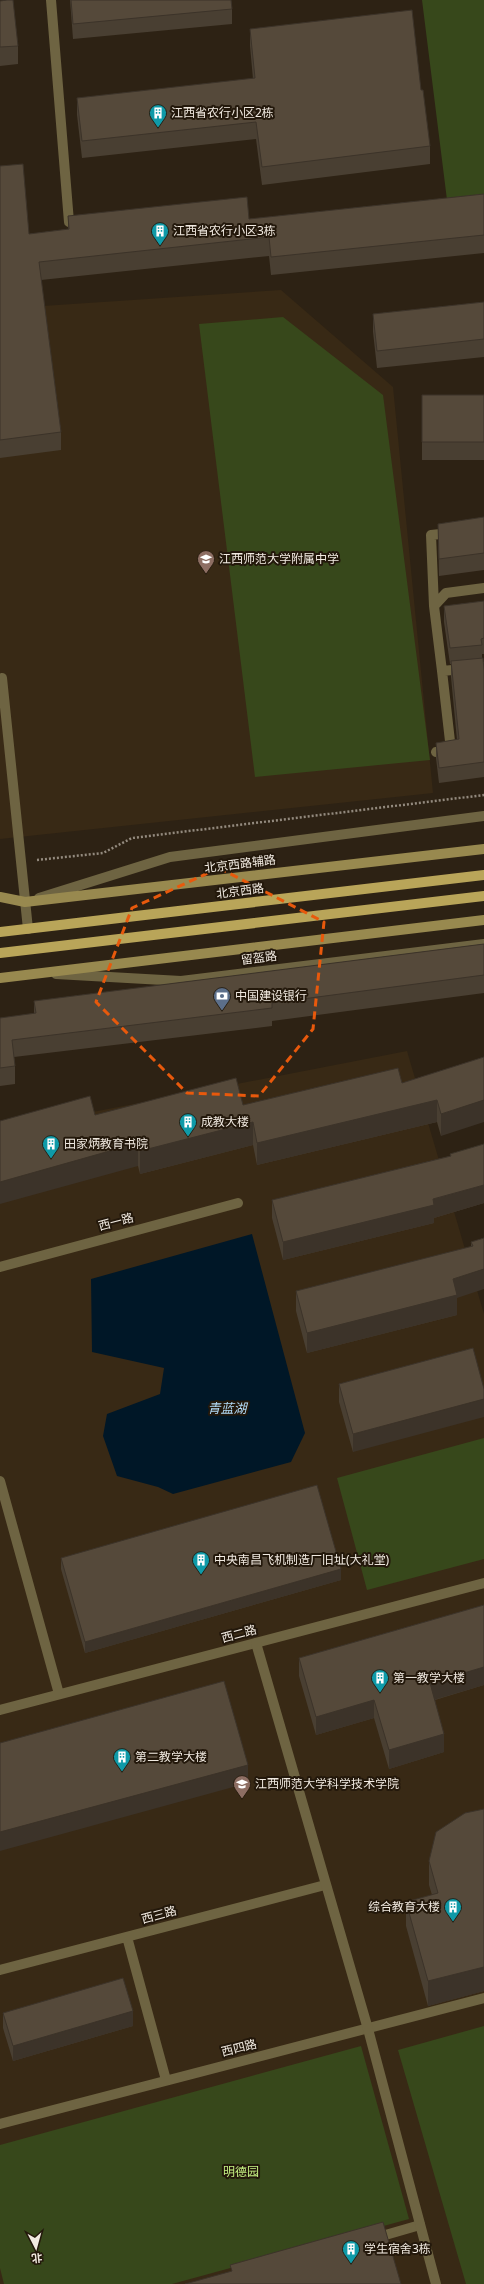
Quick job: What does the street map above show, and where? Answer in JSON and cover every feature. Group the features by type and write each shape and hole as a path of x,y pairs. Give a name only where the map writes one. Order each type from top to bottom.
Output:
{"main road":[{"name":"北京西路辅路","path":"0,897 25,902 484,849"},
{"name":"北京西路","path":"0,932 484,875"},
{"path":"0,953 484,896"},
{"path":"0,978 484,920"}],"street":[{"path":"51,0 69,222"},
{"path":"436,752 450,750 434,606 431,535 462,531"},
{"path":"434,606 446,593 484,588"},
{"path":"442,671 484,667"},
{"path":"2,678 28,929"},
{"path":"25,902 170,857 484,816"},
{"name":"留盔路","path":"36,973 181,981 484,944"},
{"name":"西一路","path":"0,1267 238,1203"},
{"path":"0,1481 59,1694"},
{"name":"西二路","path":"0,1710 484,1582"},
{"path":"256,1642 324,1885 368,2029 436,2284"},
{"name":"西三路","path":"0,1970 324,1885"},
{"path":"127,1937 166,2080"},
{"name":"西四路","path":"0,2124 484,1998"},
{"path":"366,2240 420,2225"}],"path":[{"path":"21,862 103,853 132,838 484,795"}],"highlighted area":[{"path":"219,868 324,922 313,1029 259,1096 187,1093 96,1002 132,908"}],"shaded area":[{"name":"江西师范大学附属中学","path":"0,255 43,306 281,290 393,387 433,793 0,839"},
{"name":"江西师范大学科学技术学院","path":"407,1051 484,1314 484,2284 0,2284 0,1130"}],"green space":[{"path":"422,0 484,0 484,205 448,208"},
{"path":"283,317 383,395 430,760 255,777 199,324"},
{"path":"484,1438 484,1559 367,1590 337,1478"},
{"path":"484,2026 484,2284 466,2284 398,2050"},
{"name":"明德园","path":"361,2046 409,2219 172,2284 4,2284 0,2268 0,2145"}],"water":[{"name":"青蓝湖","path":"252,1234 305,1433 291,1462 173,1494 158,1487 117,1476 103,1436 107,1414 160,1394 164,1368 92,1352 91,1279"}],"building":[{"path":"13,0 18,46 0,47 0,1"},
{"path":"71,0 231,0 232,9 73,24"},
{"path":"412,10 421,90 423,90 430,146 262,167 256,122 82,141 77,98 255,78 250,29"},
{"path":"23,164 29,234 69,229 68,216 247,197 249,219 484,194 484,235 271,257 269,237 39,262 61,432 0,440 0,166"},
{"path":"484,302 484,339 377,351 373,314"},
{"path":"422,395 484,395 484,442 422,442"},
{"path":"484,517 484,553 439,559 438,524"},
{"path":"484,601 484,638 481,639 482,645 450,648 444,606"},
{"path":"483,658 484,762 439,768 436,743 459,739 451,661"},
{"path":"484,944 484,975 272,1003 272,1008 12,1040 15,1066 0,1068 0,1018 36,1013 34,1001"},
{"path":"484,1057 484,1100 441,1114 437,1100 257,1143 253,1122 140,1151 138,1143 0,1182 0,1121 90,1096 95,1115 236,1078 243,1105 398,1068 402,1083"},
{"path":"484,1144 484,1185 433,1199 434,1205 283,1242 272,1200 451,1156 450,1154"},
{"path":"484,1238 484,1269 453,1279 457,1295 307,1333 296,1291 473,1246 471,1242"},
{"path":"473,1348 484,1389 484,1399 353,1434 339,1384"},
{"name":"中央南昌飞机制造厂旧址(大礼堂)","path":"317,1485 341,1569 85,1642 61,1558"},
{"name":"第一教学大楼","path":"484,1605 484,1667 430,1683 444,1734 389,1750 374,1700 316,1717 299,1658"},
{"name":"第二教学大楼","path":"224,1681 248,1765 0,1832 0,1743"},
{"name":"综合教育大楼","path":"484,1809 484,1967 428,1981 406,1902 438,1893 429,1861 436,1832 465,1813"},
{"path":"123,1978 133,2011 13,2046 3,2013"},
{"path":"383,2222 401,2284 185,2284 232,2271 230,2265"}],"place":[{"name":"江西省农行小区2栋","path":"158,128"},
{"name":"江西省农行小区3栋","path":"160,246"},
{"name":"江西师范大学附属中学","path":"206,574"},
{"name":"中国建设银行","path":"222,1011"},
{"name":"成教大楼","path":"188,1137"},
{"name":"田家炳教育书院","path":"51,1159"},
{"name":"中央南昌飞机制造厂旧址(大礼堂)","path":"201,1575"},
{"name":"第一教学大楼","path":"380,1693"},
{"name":"第二教学大楼","path":"122,1772"},
{"name":"江西师范大学科学技术学院","path":"242,1799"},
{"name":"综合教育大楼","path":"453,1922"},
{"name":"学生宿舍3栋","path":"351,2264"}]}
